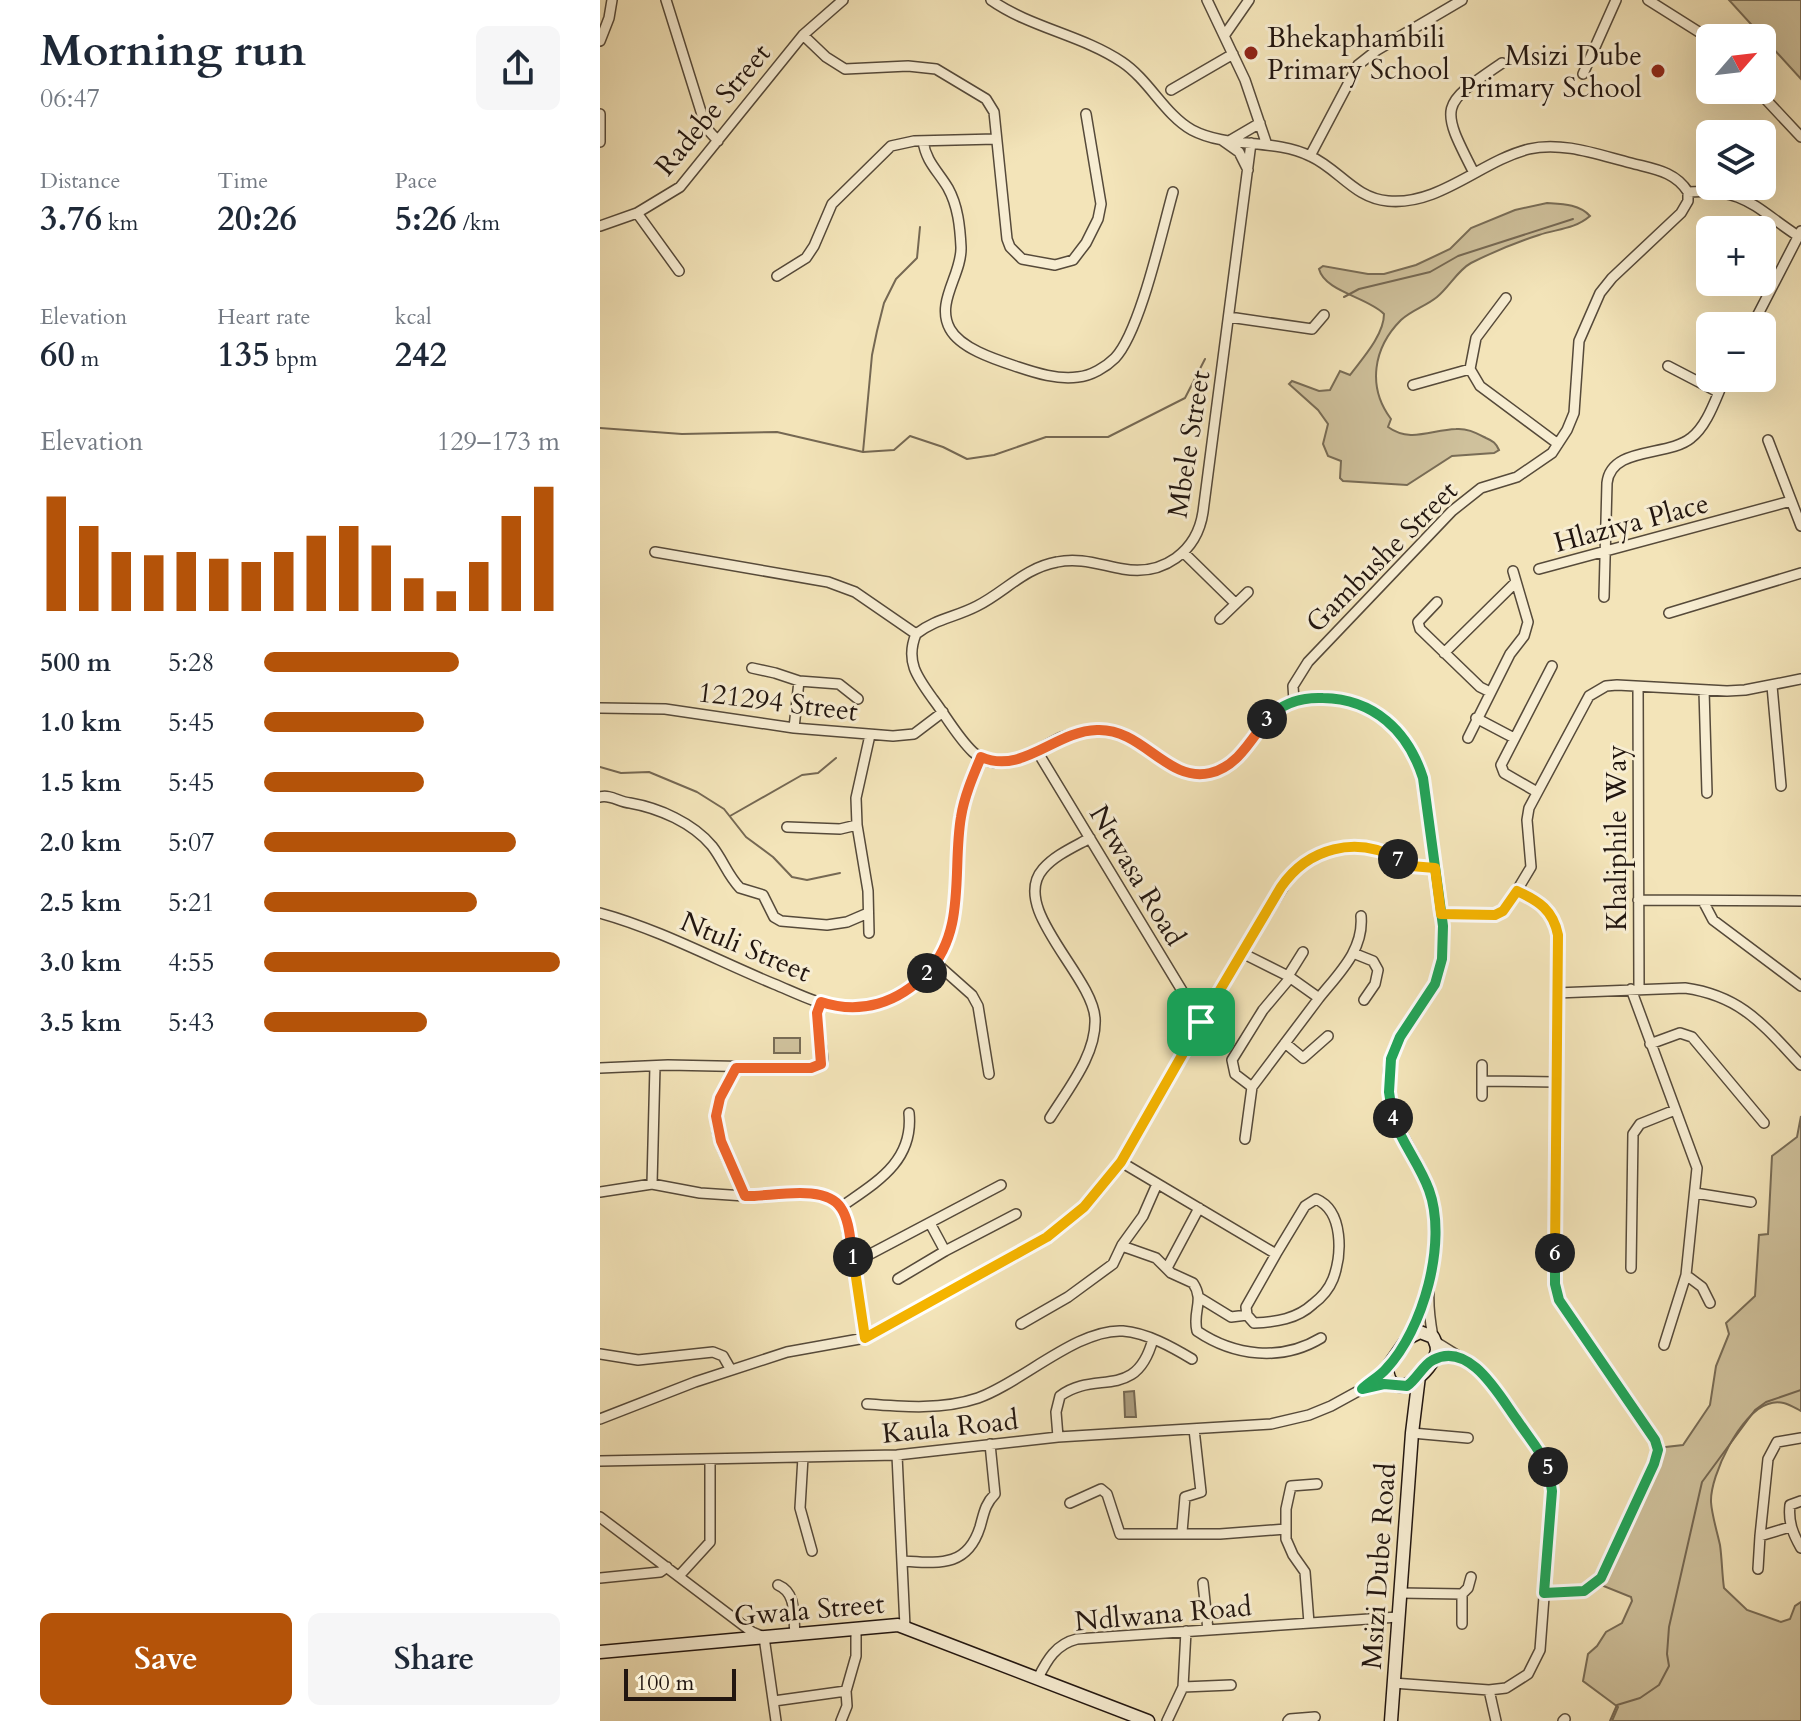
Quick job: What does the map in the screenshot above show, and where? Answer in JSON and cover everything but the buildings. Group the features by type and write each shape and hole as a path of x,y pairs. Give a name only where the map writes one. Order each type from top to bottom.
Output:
{"street":[{"path":"600,41 612,0"},
{"path":"666,0 703,118 718,141"},
{"name":"Radebe Street","path":"600,226 637,213 680,187 803,35 843,0"},
{"path":"991,0 1120,60 1141,77 1191,129 1226,140 1267,145 1310,156 1361,193 1388,201 1426,196 1530,149 1561,148 1578,149 1669,173 1688,192 1712,190 1739,196 1800,233 1759,312"},
{"path":"1207,0 1233,54 1267,145"},
{"path":"1224,36 1249,0"},
{"path":"1310,156 1358,65 1377,50 1462,0"},
{"path":"1583,74 1616,0"},
{"path":"1648,0 1696,30"},
{"path":"803,35 826,57 845,69 908,66 936,69 988,102 994,112 1007,239 1022,259 1055,265 1073,260 1098,219 1101,190 1086,114"},
{"path":"1171,90 1233,54"},
{"path":"1474,173 1453,134 1451,110 1457,95 1502,63"},
{"path":"1770,104 1801,137"},
{"path":"600,114 600,142"},
{"path":"1226,140 1260,123"},
{"path":"777,276 806,258 832,204 883,151 899,143 996,139"},
{"path":"1226,140 1239,152 1249,173"},
{"path":"923,141 928,161 949,190 957,212 961,258 946,310 951,332 960,340 1004,362 1036,373 1077,378 1105,367 1116,357 1125,345 1136,317 1173,192"},
{"name":"Mbele Street","path":"916,634 941,618 976,607 1018,578 1058,561 1083,560 1122,569 1148,569 1171,562 1184,553 1201,522 1251,143"},
{"name":"Gambushe Street","path":"1294,701 1293,686 1308,662 1452,511 1481,488 1517,477 1543,461 1558,444 1574,413 1579,341 1600,293 1681,213 1688,201 1688,192"},
{"path":"637,213 679,271"},
{"path":"1506,298 1476,338 1470,369 1480,386 1558,444"},
{"path":"1229,317 1312,329 1324,315"},
{"path":"1668,366 1696,381"},
{"path":"1413,385 1470,369"},
{"path":"1604,597 1609,472 1623,460 1690,439 1701,426 1718,392"},
{"path":"1768,440 1801,526"},
{"name":"Hlaziya Place","path":"1539,569 1791,501"},
{"path":"655,552 832,584 855,592 916,634 911,645 912,666 973,752 997,762 1010,762 1077,732 1099,730 1114,731 1140,742 1175,769 1197,775 1211,773 1236,759 1274,711 1308,698 1335,699 1367,707 1391,723 1404,737 1418,761 1423,778 1443,945 1438,976 1395,1047 1388,1083 1395,1122 1429,1187 1433,1201 1434,1238 1428,1311 1437,1350 1419,1376 1407,1386 1395,1386"},
{"path":"1184,553 1235,603"},
{"path":"1468,738 1510,654 1527,629 1528,622 1513,571"},
{"path":"1669,613 1801,573"},
{"path":"1444,653 1516,582"},
{"path":"1220,619 1248,592"},
{"path":"1437,602 1420,618 1418,625 1480,687 1490,692"},
{"path":"1537,792 1503,772 1503,760 1552,666"},
{"path":"752,668 799,681 839,684 858,699"},
{"path":"1441,914 1495,915 1503,911 1517,891 1531,867 1527,813 1584,700 1606,686 1745,690 1801,679"},
{"path":"794,728 799,681"},
{"path":"1772,686 1781,786"},
{"name":"Khaliphile Way","path":"1638,687 1635,989 1650,1044 1696,1162 1686,1275 1664,1345"},
{"path":"1704,690 1707,793"},
{"name":"121294 Street","path":"600,708 665,709 794,728 870,735 914,734 943,712"},
{"path":"1476,718 1514,738"},
{"path":"869,933 868,891 857,825 856,798 870,735"},
{"name":"Ntwasa Road","path":"1037,751 1201,1022"},
{"name":"Ntuli Street","path":"600,913 644,927 821,1002 845,1008 885,1002 910,989 936,963 951,931 961,814 981,757"},
{"path":"600,797 608,795 647,807 691,828 710,844 740,888 763,895 774,917 781,921 827,925 847,922 868,913"},
{"path":"787,827 840,829 857,825"},
{"path":"1050,1118 1091,1047 1095,1019 1087,994 1037,908 1035,890 1044,868 1090,838"},
{"path":"600,1419 787,1352 865,1338 1047,1237 1084,1207 1121,1162 1201,1022 1294,870 1316,855 1335,848 1358,846 1383,852 1411,866 1435,868"},
{"path":"1517,891 1536,900 1553,919 1558,935 1556,1293 1655,1440 1658,1450 1601,1578 1584,1591 1544,1593"},
{"path":"1638,900 1801,901"},
{"path":"1703,901 1713,920 1801,986"},
{"path":"1245,1139 1252,1087 1353,953 1361,933 1361,916"},
{"path":"1252,1087 1235,1074 1232,1060 1303,952"},
{"path":"1242,953 1289,977 1319,998"},
{"path":"1353,953 1373,961 1378,970 1375,984 1364,1000"},
{"path":"936,963 972,995 978,1006 989,1074"},
{"path":"1556,993 1695,989 1733,1001 1753,1015 1801,1065"},
{"path":"600,1068 811,1068 821,1064 817,1013 821,1002"},
{"path":"1650,1044 1680,1033 1692,1037 1764,1123"},
{"path":"1285,1043 1303,1058 1328,1036"},
{"path":"1482,1065 1482,1096"},
{"path":"652,1184 655,1066"},
{"path":"736,1068 720,1098 716,1116 721,1141 745,1196"},
{"path":"1482,1081 1556,1082"},
{"path":"1631,1268 1633,1134 1640,1124 1675,1110"},
{"path":"841,1207 895,1166 907,1141 909,1113"},
{"path":"1121,1162 1276,1254"},
{"path":"600,1192 652,1184 700,1193 745,1196 813,1193 827,1197 841,1207 846,1222 865,1338"},
{"path":"1021,1324 1047,1311 1108,1269 1139,1222 1157,1184"},
{"path":"853,1261 931,1225 1001,1185"},
{"path":"1695,1193 1751,1202"},
{"path":"1314,1199 1326,1205 1334,1219 1340,1243 1331,1284 1298,1315 1279,1321 1254,1323 1247,1315 1246,1307 1305,1206 1314,1199"},
{"path":"1167,1268 1199,1208"},
{"path":"898,1279 1016,1214"},
{"path":"931,1225 945,1251"},
{"path":"1122,1246 1156,1258 1176,1275 1193,1283 1200,1298 1231,1317 1247,1315"},
{"path":"1686,1275 1702,1287 1710,1303"},
{"path":"1414,1416 1387,1368 1419,1319 1429,1289"},
{"path":"1200,1298 1195,1318 1197,1331 1228,1348 1269,1353 1299,1348 1321,1338"},
{"path":"867,1404 917,1408 967,1401 1025,1374 1082,1340 1124,1331 1153,1339 1192,1359"},
{"path":"1393,1683 1489,1690 1514,1684 1534,1667 1540,1650 1552,1491 1547,1465 1492,1384 1479,1370 1420,1332 1408,1338"},
{"path":"1058,1437 1056,1412 1060,1396 1068,1390 1116,1381 1131,1374 1145,1362 1153,1339"},
{"path":"600,1354 638,1360 713,1352 723,1356 731,1370"},
{"path":"1432,1360 1447,1357 1463,1360"},
{"name":"Kaula Road","path":"600,1461 897,1455 1058,1437 1271,1424 1321,1411 1362,1389 1387,1368"},
{"name":"Msizi Dube Road","path":"1391,1721 1419,1376"},
{"name":"Kaula Road","path":"1362,1389 1395,1386"},
{"path":"1182,1532 1185,1497 1201,1492 1194,1429"},
{"path":"1412,1433 1468,1438"},
{"path":"1758,1569 1769,1454 1777,1442 1801,1438"},
{"path":"903,1561 950,1562 972,1546 986,1502 995,1494 990,1444"},
{"path":"897,1455 905,1627"},
{"path":"803,1457 800,1508 812,1551"},
{"path":"679,1576 710,1542 710,1459"},
{"path":"1309,1623 1305,1572 1288,1547 1286,1509 1291,1486 1317,1484"},
{"path":"1070,1503 1101,1489 1107,1494 1120,1534 1220,1534 1286,1529"},
{"path":"1801,1501 1790,1505 1790,1527 1801,1548"},
{"path":"600,1517 752,1632 764,1637 776,1721"},
{"path":"1760,1536 1790,1527"},
{"path":"600,1578 660,1572 667,1567"},
{"path":"1462,1624 1462,1594 1468,1588 1471,1577"},
{"path":"1203,1583 1208,1630"},
{"path":"778,1585 792,1596 795,1634"},
{"path":"1400,1593 1462,1594"},
{"name":"Ndlwana Road","path":"1038,1678 1051,1655 1070,1640 1398,1617"},
{"name":"Gwala Street","path":"600,1652 889,1625 905,1627 1148,1721"},
{"path":"841,1721 847,1706 846,1691 856,1656 856,1628"},
{"path":"1167,1721 1183,1687 1186,1631"},
{"path":"1183,1687 1231,1685"},
{"path":"1489,1690 1496,1721"},
{"path":"774,1701 846,1691"},
{"path":"1293,1719 1315,1717"}],"shaded area":[{"path":"1729,0 1801,0 1801,79 1776,52 1776,24 1751,24"},
{"path":"1547,203 1576,207 1590,216 1572,226 1539,235 1466,266 1437,297 1401,320 1384,343 1376,368 1378,394 1391,419 1388,427 1413,435 1464,429 1491,440 1499,450 1452,456 1407,485 1343,481 1340,478 1341,461 1328,456 1323,444 1328,424 1318,410 1289,384 1292,381 1319,391 1330,390 1340,371 1350,375 1366,354 1380,330 1384,314 1329,283 1319,269 1323,266 1384,274 1416,265 1450,249 1471,228 1515,210"},
{"path":"774,1038 800,1038 800,1053 774,1053"},
{"path":"1801,1116 1801,1411 1778,1402 1758,1409 1748,1419 1721,1461 1711,1502 1720,1545 1724,1588 1747,1610 1781,1622 1790,1619 1795,1606 1801,1602 1801,1721 1612,1721 1618,1707 1583,1681 1588,1654 1606,1632 1622,1623 1632,1601 1631,1597 1596,1583 1657,1448 1683,1445 1710,1405 1716,1366 1729,1334 1726,1323 1755,1296 1759,1235 1768,1234 1772,1156 1797,1137"},
{"path":"1134,1391 1136,1417 1125,1417 1124,1392"}],"waterway":[{"path":"1344,297 1359,289 1430,272 1458,256 1573,219"},
{"path":"863,452 872,355 884,303 896,279 917,258 920,227"},
{"path":"600,428 682,434 777,432 863,452 894,450 910,436 967,459 994,455 1046,437 1108,437 1185,398 1205,359"},
{"path":"730,816 802,775 818,773 836,758"},
{"path":"600,767 621,773 649,772 697,792 724,809 746,837 773,857 792,877 807,880 840,873"},
{"path":"1610,1721 1617,1705 1640,1698 1659,1685 1669,1666 1669,1627 1702,1482 1755,1410 1766,1402 1801,1390"}],"place":[{"name":"Bhekaphambili Primary School","path":"1251,53"},
{"name":"Msizi Dube Primary School","path":"1658,71"}],"route":[{"path":"1201,1022 1121,1162 1084,1207 1047,1237 865,1338 841,1207 827,1197 813,1193 745,1196 721,1141 717,1109 736,1068 818,1066 823,1062 817,1013 821,1002 845,1008 885,1002 910,989 936,963 951,931 961,814 981,757 988,761 1010,762 1024,759 1077,732 1114,731 1140,742 1170,766 1197,775 1224,768 1236,759 1266,719 1283,705 1302,699 1321,698 1350,701 1367,707 1391,723 1404,737 1418,761 1426,794 1435,868 1443,926 1443,945 1435,984 1395,1047 1388,1083 1395,1122 1429,1187 1433,1201 1434,1238 1429,1289 1419,1319 1396,1356 1362,1389 1384,1384 1407,1386 1432,1360 1442,1357 1463,1360 1479,1370 1543,1457 1550,1474 1552,1491 1544,1593 1584,1591 1594,1585 1605,1570 1658,1450 1655,1440 1556,1293 1558,935 1549,912 1536,900 1517,891 1507,907 1495,915 1458,913 1441,914 1435,868 1407,865 1392,855 1358,846 1325,851 1302,863 1288,877 1201,1022"}]}
